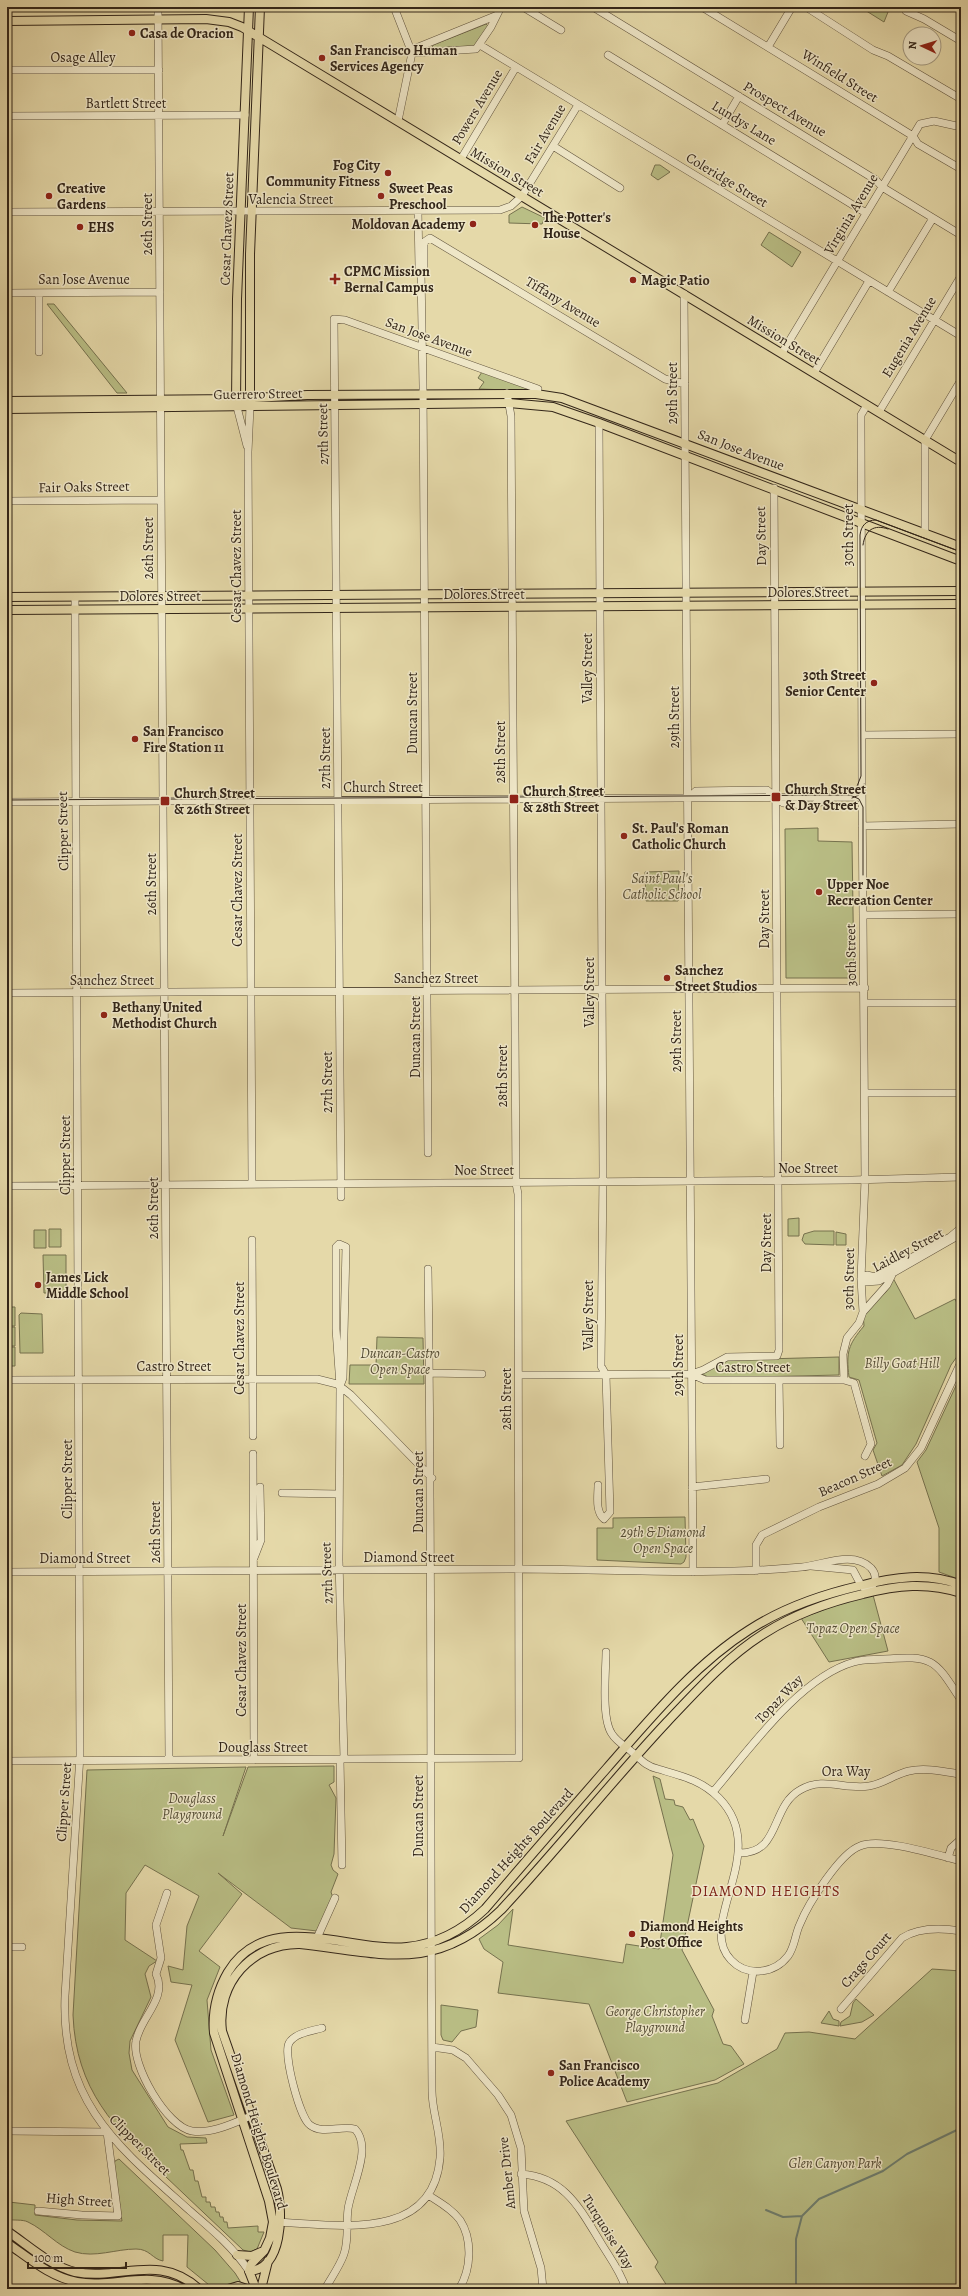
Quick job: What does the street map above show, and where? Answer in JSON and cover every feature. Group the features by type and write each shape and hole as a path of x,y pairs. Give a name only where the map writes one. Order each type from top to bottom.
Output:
{"main road":[{"name":"Cesar Chavez Street","path":"236,403 240,212 248,30 247,7"},
{"name":"Cesar Chavez Street","path":"250,407 249,308 260,7"},
{"name":"Mission Street","path":"7,21 159,19 221,20 248,30 961,462"},
{"name":"Guerrero Street","path":"7,409 161,408 236,403 250,397 507,393"},
{"name":"San Jose Avenue","path":"507,393 536,394 562,398 961,547"},
{"name":"Guerrero Street","path":"7,400 161,399 236,403 250,407 509,403"},
{"name":"San Jose Avenue","path":"509,403 553,407 599,423 861,521 961,561"},
{"path":"944,591 944,604"},
{"name":"Dolores Street","path":"7,597 961,591"},
{"name":"Dolores Street","path":"7,610 961,604"},
{"name":"Diamond Heights Boulevard","path":"277,2222 214,2032 214,2010 221,1986 237,1961 260,1944 285,1936 317,1938 382,1948 408,1947 431,1942 460,1929 485,1909 626,1747 694,1674 737,1638 761,1623 798,1604 861,1585 917,1576 936,1578 961,1585"},
{"name":"Diamond Heights Boulevard","path":"249,2271 258,2269 267,2253 278,2241 277,2190 224,2039 221,2023 223,2006 228,1989 242,1966 264,1951 286,1945 307,1945 382,1956 409,1955 431,1951 466,1938 496,1916 636,1756 721,1667 755,1639 813,1608 869,1592 916,1585 939,1587 961,1593"},
{"path":"7,2231 51,2261 67,2269 92,2273 156,2269 182,2277 200,2289"},
{"path":"7,2244 51,2274 64,2279 92,2283 149,2278 166,2281 183,2289"},
{"path":"237,2255 252,2256 267,2253 262,2289"},
{"name":"Clipper Street","path":"249,2271 256,2289"},
{"path":"228,2289 238,2286 247,2289"}],"street":[{"name":"26th Street","path":"158,7 169,1760"},
{"path":"394,7 412,51 398,121"},
{"path":"492,7 495,16"},
{"path":"412,51 473,50 480,46 501,7"},
{"path":"523,7 561,30"},
{"name":"Prospect Avenue","path":"593,7 876,180 882,187 961,235"},
{"name":"Winfield Street","path":"702,7 913,136 918,144 961,169"},
{"path":"768,47 792,7"},
{"path":"806,7 873,50 888,56 961,100"},
{"path":"906,11 924,19 961,41"},
{"path":"412,51 495,16"},
{"name":"Coleridge Street","path":"480,46 961,336"},
{"name":"Lundys Lane","path":"608,55 866,213"},
{"name":"Powers Avenue","path":"461,159 516,68"},
{"name":"Osage Alley","path":"7,70 159,70"},
{"path":"722,125 739,96"},
{"name":"Fair Avenue","path":"522,196 578,105"},
{"name":"Bartlett Street","path":"7,116 245,115"},
{"name":"Virginia Avenue","path":"782,354 920,124 926,121 934,121 961,127"},
{"path":"553,146 620,188"},
{"name":"Valencia Street","path":"7,212 418,212 500,210 512,205 522,196"},
{"name":"Duncan Street","path":"418,212 419,267 421,273 423,395 428,1153"},
{"path":"888,292 933,218"},
{"name":"Duncan Street","path":"421,273 424,267 424,242 430,238"},
{"name":"Tiffany Avenue","path":"430,238 665,379 685,384"},
{"name":"Eugenia Avenue","path":"879,412 961,276"},
{"path":"814,373 869,280"},
{"name":"San Jose Avenue","path":"7,293 160,292"},
{"path":"39,293 39,352"},
{"name":"29th Street","path":"684,294 693,1572"},
{"name":"San Jose Avenue","path":"334,319 345,320 538,389"},
{"name":"27th Street","path":"334,319 338,608 341,1197"},
{"path":"925,533 925,440 961,380"},
{"name":"28th Street","path":"507,393 509,403 513,594 513,799 519,1375 519,1758"},
{"name":"Cesar Chavez Street","path":"236,403 248,452"},
{"name":"30th Street","path":"844,1380 844,1349 847,1338 859,1323 863,1312 861,1278 865,1180 866,1094 862,826 861,415 868,405"},
{"name":"Cesar Chavez Street","path":"250,407 248,452 252,1184"},
{"name":"Valley Street","path":"598,1485 598,1511 599,1515 604,1519 610,1512 606,1375 601,1366 602,1182 604,1172 599,423"},
{"name":"Day Street","path":"691,1374 703,1370 727,1357 777,1356 779,1350 774,488"},
{"name":"Fair Oaks Street","path":"7,501 161,500"},
{"name":"Clipper Street","path":"75,597 75,801 78,993 80,1380 80,1761 64,2023 67,2049 77,2081 88,2105 107,2132 237,2255 249,2271"},
{"path":"862,735 961,734"},
{"name":"Church Street","path":"7,802 862,797"},
{"path":"862,826 961,824"},
{"path":"864,915 961,914"},
{"name":"Sanchez Street","path":"7,993 865,988"},
{"path":"865,1004 961,1003"},
{"path":"866,1094 961,1093"},
{"name":"Noe Street","path":"7,1186 778,1181 961,1177"},
{"name":"Laidley Street","path":"961,1228 950,1237 875,1277 868,1275 861,1278 866,1282 873,1283 961,1234"},
{"name":"Cesar Chavez Street","path":"252,1240 253,1436"},
{"name":"27th Street","path":"340,1386 343,1378 346,1247 339,1244 336,1247 336,1288 340,1386 339,1494 341,1570 342,1864"},
{"name":"Duncan Street","path":"277,2222 347,2225 380,2224 393,2220 416,2207 428,2195 436,2177 440,2158 439,2136 432,2100 430,1579 432,1478 428,1269"},
{"path":"863,1312 887,1285 893,1273"},
{"path":"336,1288 345,1288"},
{"name":"Beacon Street","path":"756,1571 756,1545 762,1535 819,1507 885,1480 905,1468 926,1437 961,1362"},
{"path":"429,1374 482,1374"},
{"name":"Castro Street","path":"519,1375 691,1374 705,1380 844,1380"},
{"name":"Castro Street","path":"7,1380 317,1380 332,1382 340,1386"},
{"path":"779,1380 780,1445"},
{"path":"844,1380 854,1383 871,1444 865,1456"},
{"path":"340,1386 351,1395 432,1478"},
{"name":"Cesar Chavez Street","path":"253,1454 254,1760"},
{"path":"692,1487 766,1480"},
{"name":"Cesar Chavez Street","path":"253,1560 261,1540 260,1487"},
{"path":"282,1493 339,1494"},
{"name":"Diamond Street","path":"811,1566 825,1561 860,1561 874,1572 875,1582"},
{"name":"Diamond Street","path":"7,1572 431,1569 693,1572 756,1571 811,1566 850,1569 856,1573 861,1585 869,1592"},
{"path":"869,1592 875,1582"},
{"path":"606,1652 605,1711 611,1734 650,1766 687,1776 713,1792 733,1818 738,1837 739,1853 722,1924 720,1940 724,1952 731,1961 738,1966 753,1972 768,1970 776,1967 787,1957 791,1952 803,1916 838,1863 852,1850 865,1844 880,1843 961,1861"},
{"name":"Topaz Way","path":"713,1792 803,1690 832,1670 854,1662 898,1658 927,1660 943,1671 961,1700"},
{"name":"Douglass Street","path":"7,1761 519,1758"},
{"name":"Ora Way","path":"739,1853 752,1852 765,1845 786,1804 792,1796 807,1786 823,1783 869,1786 909,1771 920,1769 961,1774"},
{"path":"948,1858 951,1848 961,1839"},
{"path":"167,1893 156,1925 161,1958 156,1974 159,1980 158,1994 136,2039 136,2060 140,2070 167,2113 180,2126 191,2130 205,2130 251,2116"},
{"path":"317,1938 335,1898"},
{"name":"Crags Court","path":"841,2009 902,1938 909,1933 921,1930 961,1931"},
{"path":"7,1947 22,1947"},
{"path":"745,2020 753,1972"},
{"path":"322,2028 298,2035 290,2042 287,2056 293,2083 306,2122 317,2129 353,2128 357,2131 359,2136 361,2161 350,2201 344,2255 325,2289"},
{"name":"Amber Drive","path":"432,2047 453,2050 466,2058 505,2105 518,2137 524,2211 541,2268 543,2289"},
{"path":"7,2131 107,2132"},
{"name":"High Street","path":"38,2211 87,2216 118,2216 107,2132"},
{"name":"Turquoise Way","path":"521,2174 540,2176 558,2186 570,2196 620,2274 626,2289"},
{"path":"428,2195 455,2215 464,2229 469,2258 466,2275 459,2289"}],"green space":[{"path":"860,7 890,7 884,22"},
{"path":"486,24 488,26 475,46 432,48 433,45"},
{"path":"655,165 660,165 670,172 658,180 651,175"},
{"path":"522,207 545,218 542,224 509,223 509,215"},
{"path":"769,232 801,252 792,267 761,245"},
{"path":"47,304 54,304 127,393 117,393"},
{"path":"482,372 538,391 479,389 484,382 478,378"},
{"name":"Upper Noe Recreation Center","path":"818,828 818,841 852,842 854,978 786,978 785,829"},
{"name":"Saint Paul's Catholic School","path":"679,871 678,901 646,901 645,872"},
{"path":"799,1218 799,1236 788,1236 788,1219"},
{"path":"49,1229 61,1229 61,1247 49,1247"},
{"path":"34,1230 46,1230 46,1248 34,1248"},
{"path":"814,1231 834,1231 834,1245 805,1244 802,1240 804,1234"},
{"path":"836,1232 846,1234 846,1245 836,1245"},
{"path":"43,1255 66,1255 66,1293 44,1293"},
{"name":"Billy Goat Hill","path":"893,1278 915,1319 955,1299 961,1311 961,1351 951,1365 916,1444 902,1465 882,1476 873,1450 877,1443 859,1380 849,1377 848,1355 854,1338 864,1326 863,1312 886,1292"},
{"path":"7,1307 15,1307 15,1326 7,1326"},
{"path":"21,1313 42,1314 43,1353 20,1353 19,1315"},
{"path":"7,1327 15,1327 15,1346 7,1346"},
{"name":"Duncan-Castro Open Space","path":"377,1337 423,1338 424,1384 349,1384 350,1365 376,1365"},
{"path":"7,1347 15,1347 15,1366 7,1366"},
{"path":"839,1357 839,1375 710,1378 702,1374 727,1360"},
{"path":"961,1375 961,1580 939,1572 939,1528 917,1462 926,1450"},
{"name":"29th & Diamond Open Space","path":"685,1517 686,1557 684,1562 681,1564 597,1560 597,1528 613,1528 613,1518"},
{"name":"Topaz Open Space","path":"873,1595 888,1651 829,1662 801,1618 847,1601"},
{"name":"Douglass Playground","path":"334,1766 334,1782 329,1785 336,1798 334,1854 331,1865 333,1870 338,1874 331,1892 333,1898 317,1931 291,1928 218,1873 242,1894 199,1951 220,1967 207,2000 211,2050 234,2115 208,2122 175,2040 192,1985 171,1982 168,1966 183,1970 187,1926 199,1896 145,1865 126,1893 125,1940 157,1961 149,1966 145,1974 151,1997 130,2041 129,2053 132,2070 168,2127 187,2137 206,2138 207,2143 180,2144 181,2150 183,2150 190,2170 193,2170 195,2181 198,2181 202,2197 206,2197 206,2202 210,2202 211,2207 215,2207 216,2212 219,2212 220,2217 223,2217 224,2222 227,2222 228,2228 258,2226 258,2232 264,2232 257,2249 250,2252 243,2250 147,2158 114,2124 101,2106 81,2065 73,2015 87,1770 246,1767 223,1836 248,1767"},
{"name":"George Christopher Playground","path":"653,1776 660,1779 665,1799 674,1800 675,1805 683,1807 690,1820 693,1819 704,1846 682,1950 714,2010 712,2016 723,2044 731,2046 744,2064 715,2080 627,2102 589,2004 498,1993 503,1962 484,1949 479,1939 498,1925 513,1909 508,1945 623,1963 626,1944 659,1949 673,1855"},
{"name":"Glen Canyon Park","path":"932,1969 961,1971 961,2289 669,2289 655,2267 658,2262 566,2121 718,2083 777,2049 785,2033 809,2032 855,2039"},
{"path":"856,1999 874,2015 862,2022 840,2026 841,2022 850,2016 853,2003"},
{"path":"441,2005 478,2010 476,2027 461,2031 452,2042 443,2040 441,2035"},
{"path":"829,2011 833,2019 839,2021 839,2026 821,2023"},
{"path":"119,2159 215,2250 235,2273 240,2281 241,2289 214,2289 187,2267 188,2235 163,2235 163,2261 141,2249 83,2254 62,2246 40,2229 28,2222 7,2219 7,2194 9,2202 35,2205 35,2215 77,2220 122,2221 113,2169 115,2161"}],"waterway":[{"path":"796,2289 796,2239 802,2216 819,2199 883,2171 907,2154 961,2128"},
{"path":"766,2210 783,2217 802,2216"}],"tram line":[{"path":"856,789 861,776 860,535 862,529 867,522 876,520 961,552"},
{"path":"863,545 866,535 874,528 878,527 888,529"},
{"path":"852,798 859,795 864,784"},
{"path":"7,800 850,795 859,799 863,807 863,875"}],"place":[{"name":"Casa de Oracion","path":"132,33"},
{"name":"San Francisco Human Services Agency","path":"322,58"},
{"name":"Fog City Community Fitness","path":"388,173"},
{"name":"Creative Gardens","path":"49,196"},
{"name":"Sweet Peas Preschool","path":"381,196"},
{"name":"Moldovan Academy","path":"473,224"},
{"name":"The Potter's House","path":"535,225"},
{"name":"EHS","path":"80,227"},
{"name":"CPMC Mission Bernal Campus","path":"335,279"},
{"name":"Magic Patio","path":"633,280"},
{"name":"30th Street Senior Center","path":"874,683"},
{"name":"San Francisco Fire Station 11","path":"135,739"},
{"name":"Church Street & Day Street","path":"776,797"},
{"name":"Church Street & 28th Street","path":"514,799"},
{"name":"Church Street & 26th Street","path":"165,801"},
{"name":"St. Paul's Roman Catholic Church","path":"624,836"},
{"name":"Upper Noe Recreation Center","path":"819,892"},
{"name":"Sanchez Street Studios","path":"667,978"},
{"name":"Bethany United Methodist Church","path":"104,1015"},
{"name":"James Lick Middle School","path":"38,1285"},
{"name":"Diamond Heights Post Office","path":"632,1934"},
{"name":"San Francisco Police Academy","path":"551,2073"}],"district":[{"name":"DIAMOND HEIGHTS","path":"766,1891"}]}
